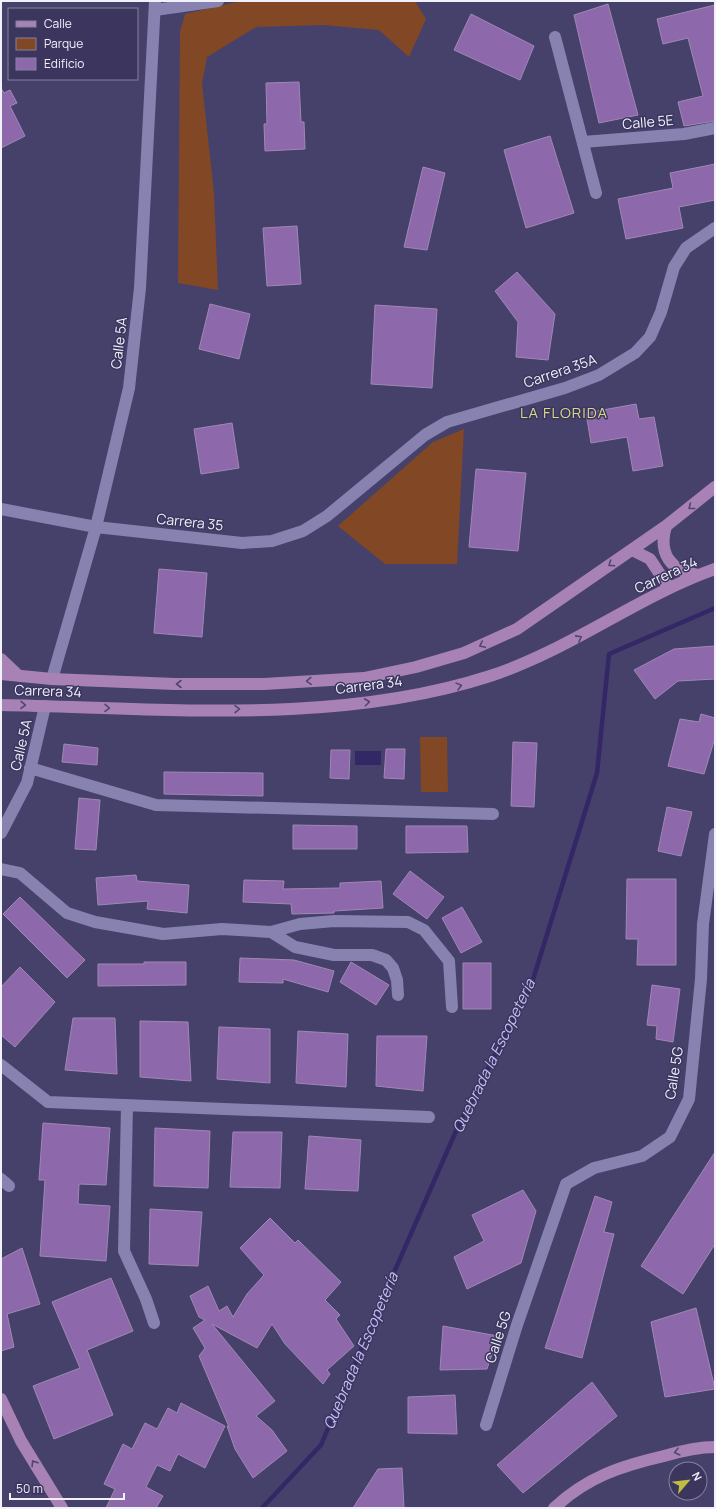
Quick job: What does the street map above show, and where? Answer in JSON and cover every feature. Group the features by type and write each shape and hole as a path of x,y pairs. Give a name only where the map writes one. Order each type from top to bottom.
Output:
{"street":[{"path":"155,5 218,1"},
{"name":"Calle 5A","path":"52,679 96,527 129,388 140,288 155,5"},
{"path":"555,38 596,193"},
{"name":"Calle 5E","path":"583,142 684,134 715,128"},
{"name":"Carrera 35A","path":"361,488 425,435 447,422 565,388 599,375 635,353 650,337 661,312 674,266 686,248 715,228"},
{"path":"698,575 681,571 668,559 664,549 663,537 666,526 715,487"},
{"name":"Carrera 35","path":"1,509 96,527 242,543 272,541 303,531 327,516 361,488"},
{"name":"Carrera 34","path":"1,674 52,679 175,684 264,684 364,678 416,667 464,653 517,629 666,526"},
{"path":"632,550 650,559 670,588"},
{"name":"Carrera 34","path":"1,705 194,710 286,709 368,703 420,694 458,686 525,663 562,647 670,588 713,570"},
{"path":"1,659 20,676"},
{"name":"Calle 5A","path":"1,833 27,783 45,706"},
{"path":"30,768 156,805 493,814"},
{"name":"Calle 5G","path":"486,1425 517,1325 566,1184 594,1168 642,1156 670,1138 689,1099 701,979 703,924 715,834"},
{"path":"1,869 20,873 66,913 95,922 163,934 222,929 270,932 300,924 334,921 408,922 424,930 449,961 452,1007"},
{"path":"270,932 295,947 334,955 372,955 386,960 393,968 397,980 398,995"},
{"path":"1,1065 48,1102 429,1117"},
{"path":"127,1105 124,1251 146,1299 154,1323"},
{"path":"2,1404 21,1441 62,1508"},
{"path":"554,1508 582,1486 605,1473 636,1462 699,1447 715,1439"},
{"path":"699,1447 715,1447"}],"green space":[{"path":"241,1 415,1 426,19 409,57 379,30 323,25 256,27 207,57 202,83 214,193 218,290 178,283 180,32 185,14"},
{"path":"464,429 457,564 385,564 338,526 433,442"},
{"path":"420,737 447,737 448,792 421,792"}],"shaded area":[{"path":"355,751 381,751 381,765 355,765"}],"building":[{"path":"608,4 638,115 599,123 574,15"},
{"path":"715,5 715,121 684,126 678,102 703,96 688,38 663,44 657,19"},
{"path":"471,14 534,46 520,80 454,50"},
{"path":"299,82 301,122 304,122 305,149 265,151 264,124 267,124 266,83"},
{"path":"1,88 4,93 10,90 17,103 10,106 25,136 1,148"},
{"path":"550,136 574,213 526,228 504,150"},
{"path":"715,164 715,200 679,207 683,228 626,239 618,199 673,188 670,173"},
{"path":"423,167 445,173 427,250 404,247"},
{"path":"297,226 301,284 267,286 263,228"},
{"path":"517,272 555,314 548,360 516,357 518,322 495,291"},
{"path":"210,304 250,314 239,359 199,349"},
{"path":"375,305 437,309 432,388 371,384"},
{"path":"636,404 639,419 654,417 663,466 633,471 627,437 591,443 586,413"},
{"path":"232,423 239,468 201,474 194,429"},
{"path":"476,469 526,473 518,551 469,547"},
{"path":"159,569 207,573 202,637 154,633"},
{"path":"715,646 715,679 678,681 655,699 634,670 674,649"},
{"path":"701,714 715,718 715,738 704,774 668,766 680,719 699,722"},
{"path":"513,742 537,743 534,807 511,806"},
{"path":"64,744 98,748 97,765 62,762"},
{"path":"386,749 405,749 404,779 384,778"},
{"path":"331,750 350,750 349,779 330,778"},
{"path":"164,772 263,773 263,796 164,794"},
{"path":"79,798 100,800 96,850 75,849"},
{"path":"667,807 692,812 681,856 658,851"},
{"path":"293,825 357,826 357,849 293,849"},
{"path":"406,826 467,826 468,852 406,853"},
{"path":"410,871 444,897 427,919 393,894"},
{"path":"136,875 137,881 189,885 187,913 147,909 148,901 98,905 96,878"},
{"path":"627,879 676,879 676,965 637,965 638,939 626,939"},
{"path":"244,880 284,881 283,889 340,888 340,883 381,881 383,908 334,911 334,913 292,914 291,904 243,902"},
{"path":"20,897 85,960 67,978 3,914"},
{"path":"462,907 482,942 461,953 442,918"},
{"path":"240,958 294,960 334,971 328,992 283,979 283,983 239,982"},
{"path":"144,962 186,962 186,985 98,986 98,964 144,964"},
{"path":"351,962 389,985 376,1005 340,982"},
{"path":"463,963 491,963 491,1009 463,1009"},
{"path":"20,967 55,1002 15,1047 1,1035 1,987"},
{"path":"652,985 680,989 673,1042 656,1039 657,1026 647,1025"},
{"path":"73,1018 115,1018 117,1074 65,1070"},
{"path":"140,1021 188,1022 191,1081 140,1077"},
{"path":"219,1027 270,1029 270,1083 217,1079"},
{"path":"298,1031 348,1034 346,1087 296,1083"},
{"path":"377,1036 427,1036 423,1091 376,1086"},
{"path":"43,1123 110,1128 106,1185 79,1184 78,1204 110,1206 106,1261 40,1256 45,1180 39,1180"},
{"path":"155,1128 210,1131 208,1188 154,1186"},
{"path":"233,1132 282,1132 280,1188 230,1187"},
{"path":"309,1136 361,1140 358,1191 305,1189"},
{"path":"715,1152 715,1244 683,1294 641,1266"},
{"path":"523,1190 536,1211 521,1263 467,1289 454,1257 484,1241 472,1215"},
{"path":"595,1196 612,1202 604,1232 614,1234 582,1358 545,1348"},
{"path":"150,1209 202,1212 198,1266 149,1264"},
{"path":"270,1218 295,1243 298,1240 341,1282 325,1300 340,1315 336,1319 354,1346 327,1370 330,1374 323,1384 285,1344 272,1324 257,1348 212,1324 275,1401 256,1416 272,1430 287,1451 253,1478 235,1449 227,1426 229,1427 199,1356 205,1348 193,1328 205,1320 199,1317 190,1296 208,1286 219,1311 227,1306 233,1317 247,1294 264,1275 240,1248"},
{"path":"22,1248 40,1304 7,1314 14,1347 1,1351 1,1259"},
{"path":"111,1278 133,1331 87,1350 113,1415 54,1439 33,1386 80,1368 52,1302"},
{"path":"696,1308 715,1389 665,1397 651,1322"},
{"path":"443,1326 498,1336 487,1369 440,1370"},
{"path":"592,1382 617,1416 523,1493 497,1465"},
{"path":"455,1395 457,1434 408,1433 408,1397"},
{"path":"181,1403 225,1426 205,1468 178,1454 170,1471 157,1465 146,1487 163,1496 156,1508 106,1508 115,1489 104,1484 123,1444 132,1449 145,1423 157,1429 168,1408 177,1413"},
{"path":"402,1468 404,1508 353,1508 378,1469"}],"waterway":[{"name":"Quebrada la Escopetería","path":"262,1508 321,1445 374,1318 460,1122 531,986 597,773 609,654 715,608"}],"district":[{"name":"LA FLORIDA","path":"564,413"}]}
